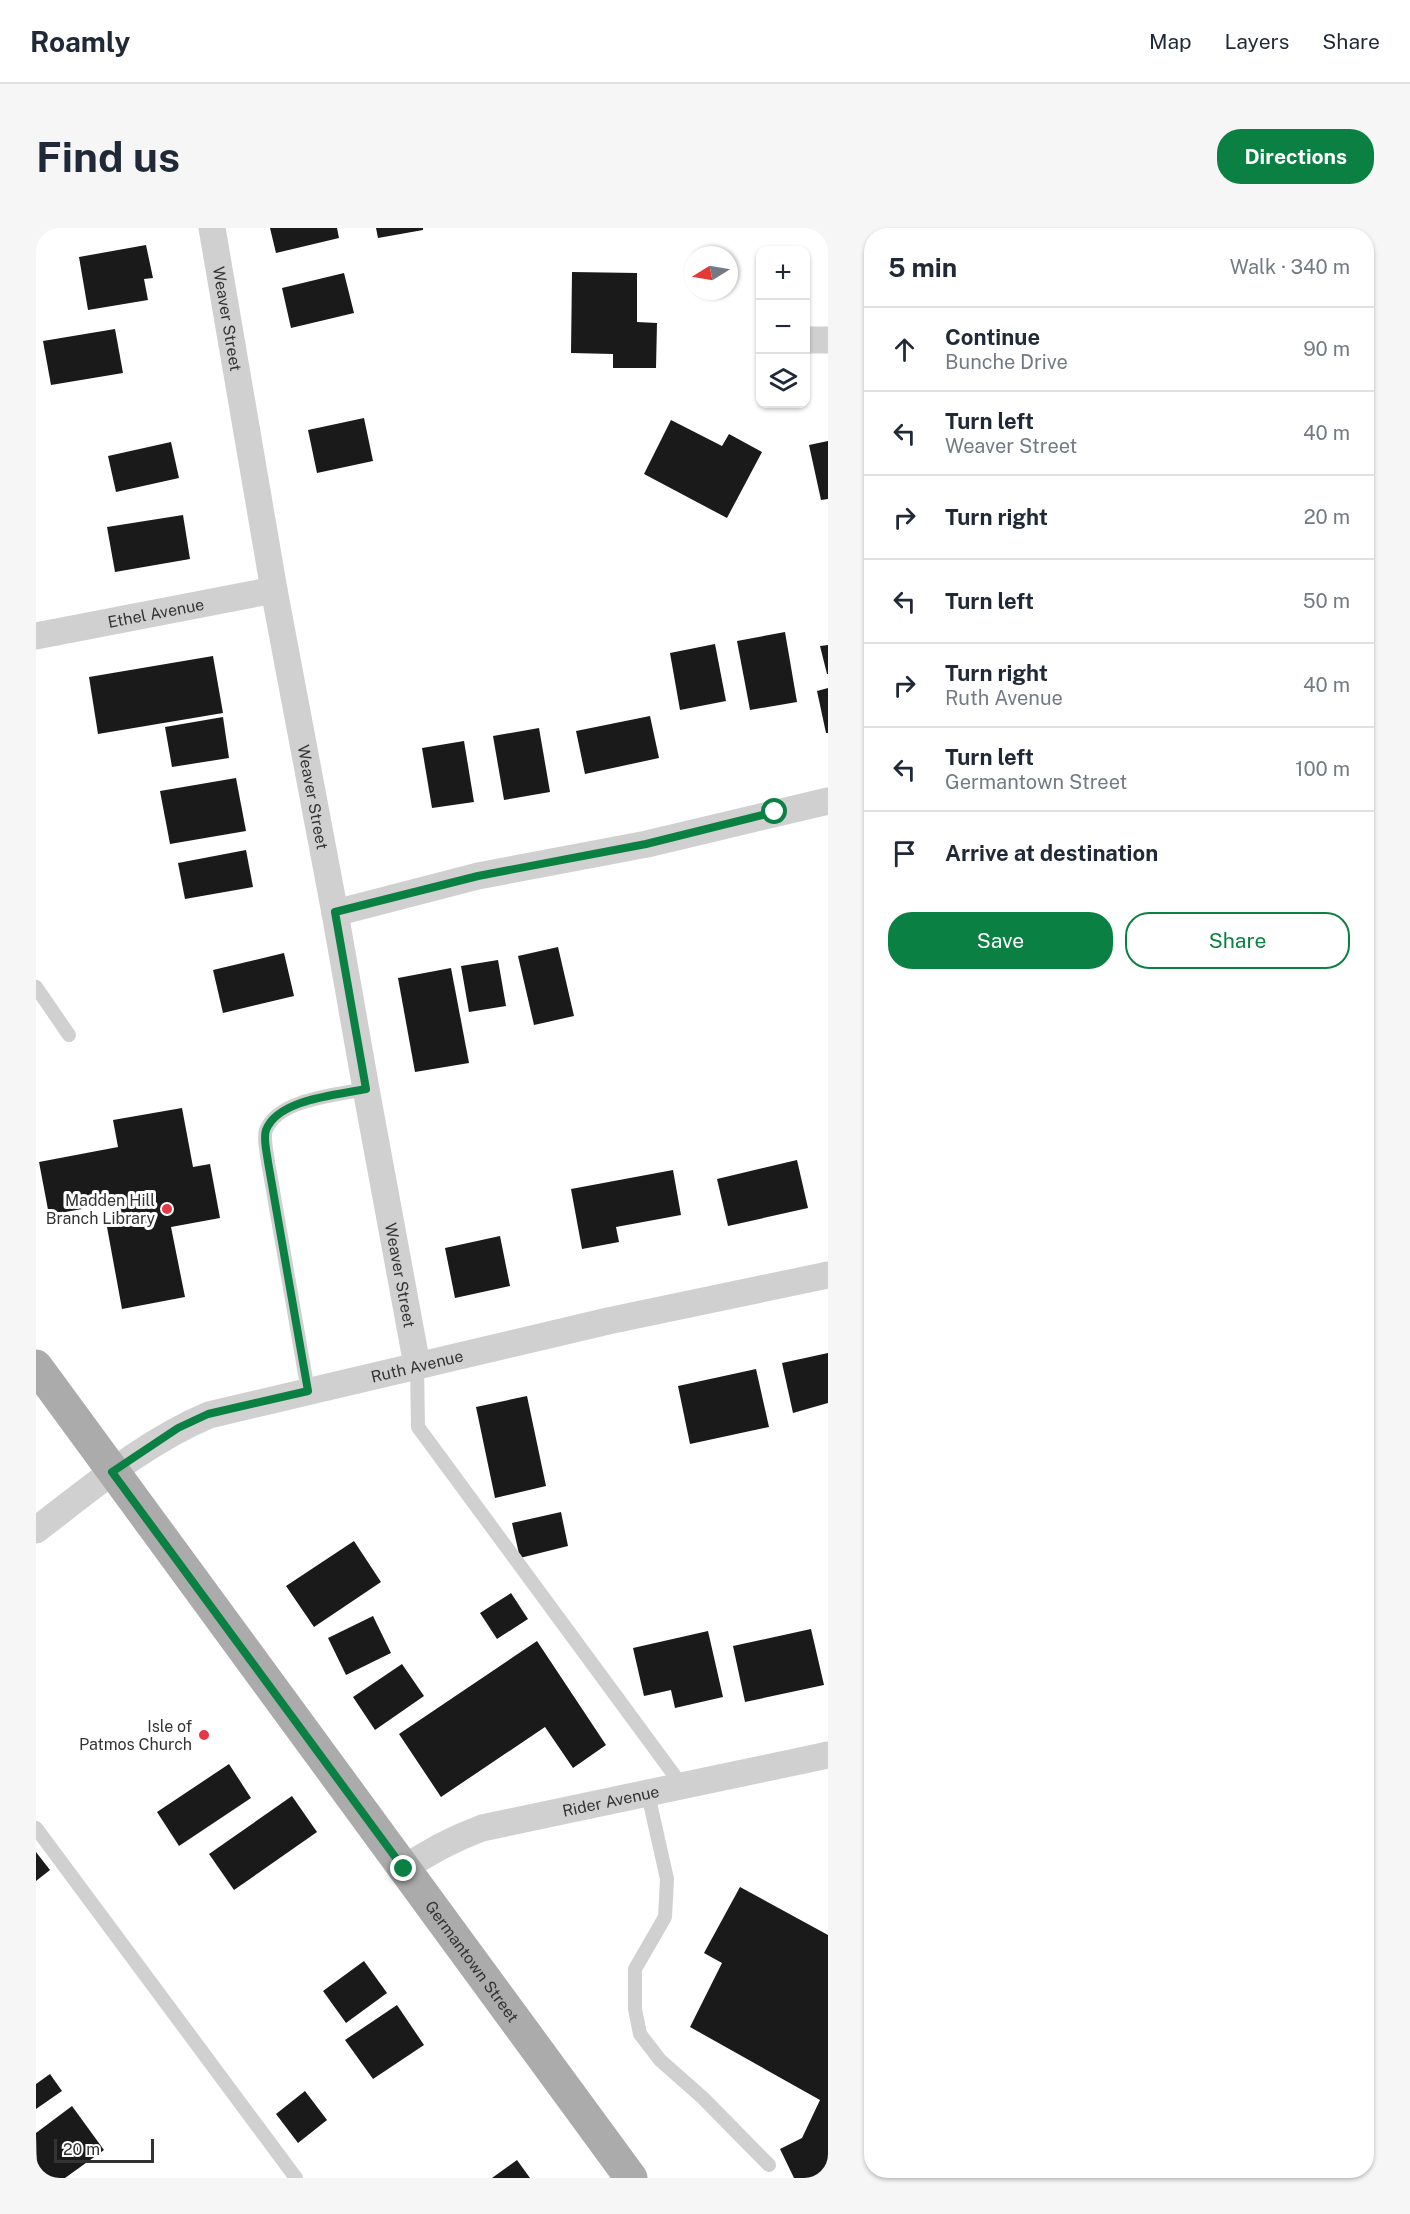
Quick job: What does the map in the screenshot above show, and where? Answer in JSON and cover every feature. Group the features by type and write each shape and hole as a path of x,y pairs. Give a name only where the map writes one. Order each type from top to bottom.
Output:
{"main road":[{"name":"Germantown Street","path":"36,1366 631,2178"}],"street":[{"name":"Weaver Street","path":"212,228 274,590 417,1365"},
{"path":"810,340 828,340"},
{"name":"Ethel Avenue","path":"36,636 274,590"},
{"path":"335,912 478,876 646,844 828,801"},
{"name":"Ruth Avenue","path":"36,1530 112,1472 178,1428 208,1414 608,1321 828,1275"},
{"name":"Rider Avenue","path":"404,1869 446,1842 482,1828 828,1755"}],"lane":[{"path":"36,987 69,1035"},
{"path":"308,1391 268,1162 265,1132 272,1118 290,1106 366,1089"},
{"path":"417,1365 418,1427 683,1787"},
{"path":"648,1794 667,1879 665,1917 635,1969 635,2009 640,2034 660,2060 703,2098 769,2164"},
{"path":"36,1828 296,2178"}],"building":[{"path":"270,228 337,228 339,238 276,253"},
{"path":"376,228 423,228 423,230 378,238"},
{"path":"146,245 153,278 144,279 148,300 88,310 79,257"},
{"path":"572,272 637,273 637,322 657,323 656,368 613,368 613,354 571,353"},
{"path":"344,273 354,313 291,328 282,288"},
{"path":"115,329 123,373 51,385 43,341"},
{"path":"364,418 373,461 317,473 308,430"},
{"path":"671,420 722,446 729,434 762,452 727,518 644,474"},
{"path":"828,441 828,499 821,500 809,445"},
{"path":"171,442 179,478 116,492 108,456"},
{"path":"183,515 190,559 115,572 107,527"},
{"path":"785,632 797,702 750,710 737,641"},
{"path":"715,644 726,701 680,710 670,653"},
{"path":"828,645 828,674 827,674 820,646"},
{"path":"213,656 223,713 98,734 89,677"},
{"path":"828,688 828,733 826,733 817,691"},
{"path":"650,716 659,758 585,774 576,731"},
{"path":"223,717 229,758 172,767 165,727"},
{"path":"539,728 550,792 504,800 493,736"},
{"path":"464,741 474,802 432,808 422,748"},
{"path":"236,778 246,831 170,844 160,791"},
{"path":"246,850 253,887 185,899 178,863"},
{"path":"558,947 574,1016 534,1025 518,956"},
{"path":"284,953 294,996 223,1013 213,970"},
{"path":"498,960 506,1006 469,1012 461,966"},
{"path":"451,968 469,1063 415,1072 398,978"},
{"name":"Madden Hill Branch Library","path":"182,1108 193,1167 210,1164 220,1218 171,1227 185,1297 122,1309 107,1227 119,1225 115,1203 49,1215 39,1162 118,1147 113,1120"},
{"path":"797,1160 808,1208 728,1226 717,1179"},
{"path":"673,1170 681,1215 616,1227 619,1242 582,1249 571,1189"},
{"path":"500,1236 510,1286 455,1298 445,1248"},
{"path":"828,1353 828,1403 793,1413 782,1363"},
{"path":"756,1369 769,1427 690,1444 678,1386"},
{"path":"527,1396 546,1486 495,1498 476,1407"},
{"path":"561,1512 568,1546 520,1558 512,1523"},
{"path":"354,1541 381,1582 314,1627 286,1586"},
{"path":"511,1593 528,1619 497,1639 480,1613"},
{"path":"373,1616 391,1653 346,1675 328,1638"},
{"path":"811,1629 824,1685 745,1702 733,1646"},
{"path":"708,1631 723,1697 675,1708 671,1690 644,1696 633,1648"},
{"path":"537,1641 606,1745 573,1768 545,1727 441,1797 399,1734"},
{"path":"402,1664 424,1696 375,1730 353,1697"},
{"path":"229,1764 251,1798 179,1846 157,1812"},
{"path":"292,1796 317,1832 234,1890 209,1854"},
{"path":"36,1852 50,1870 36,1881"},
{"path":"740,1887 828,1935 828,2178 794,2178 780,2149 802,2138 820,2100 690,2027 722,1963 704,1953"},
{"path":"364,1961 387,1993 346,2023 323,1991"},
{"path":"397,2005 424,2045 373,2079 345,2040"},
{"path":"50,2074 62,2091 36,2109 36,2084"},
{"path":"305,2091 327,2120 298,2143 276,2114"},
{"path":"72,2106 104,2150 65,2178 37,2178 36,2133"},
{"path":"517,2160 530,2178 492,2178"}],"place":[{"name":"Madden Hill Branch Library","path":"167,1209"},
{"name":"Isle of Patmos Church","path":"204,1735"}],"route":[{"path":"404,1869 112,1472 178,1428 208,1414 308,1391 268,1162 265,1132 272,1118 290,1106 366,1089 335,912 478,876 646,844 775,812"}]}
